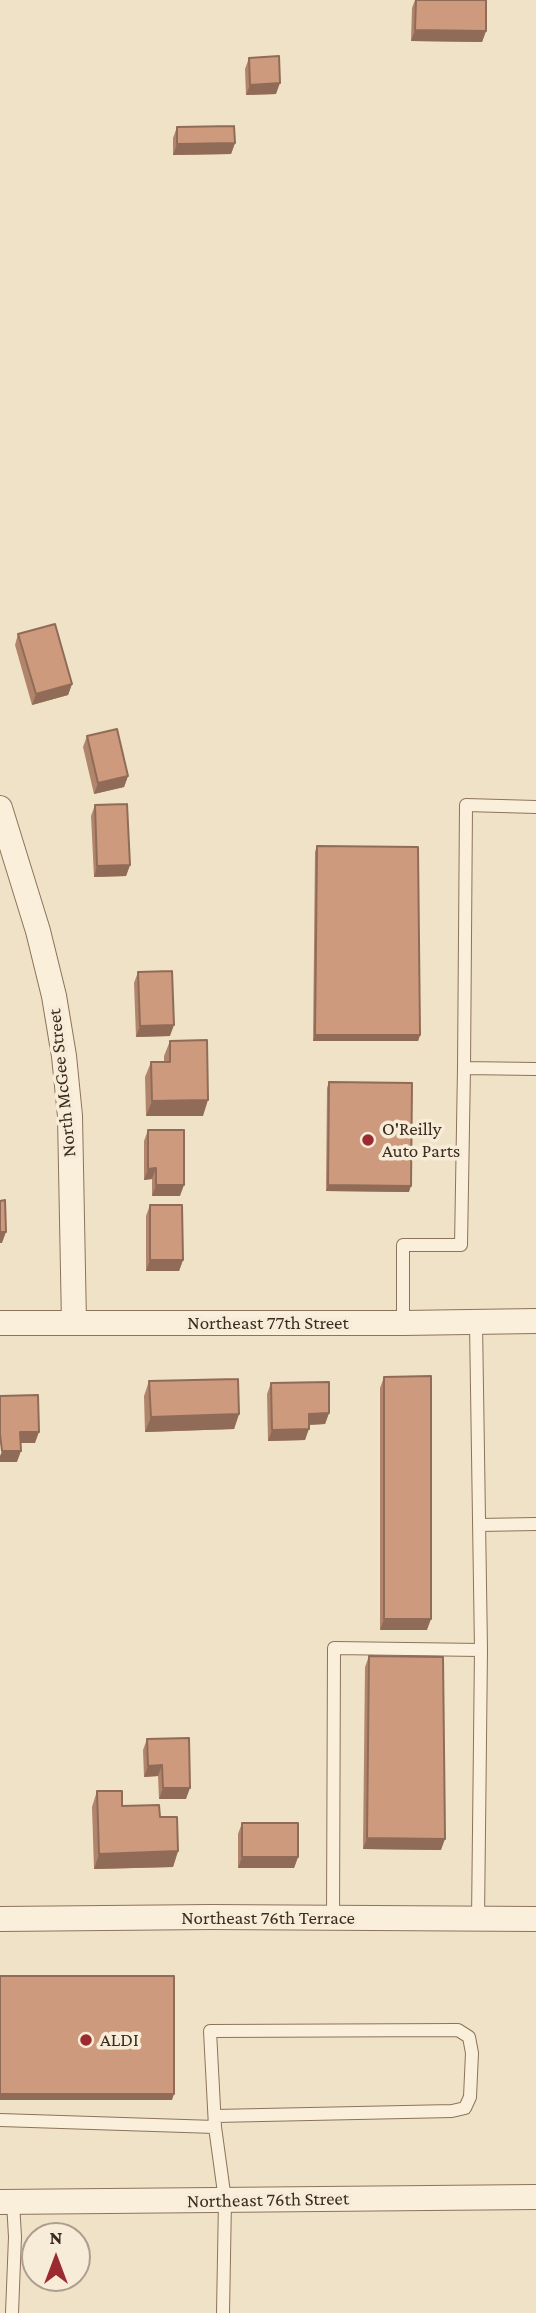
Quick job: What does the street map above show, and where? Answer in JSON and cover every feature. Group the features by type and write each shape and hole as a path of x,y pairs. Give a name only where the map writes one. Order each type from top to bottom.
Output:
{"street":[{"name":"North McGee Street","path":"0,808 38,931 54,996 64,1056 70,1116 74,1323"},
{"name":"Northeast 77th Street","path":"0,1323 536,1321"},
{"name":"Northeast 76th Terrace","path":"0,1919 536,1919"},
{"name":"Northeast 76th Street","path":"7,2202 536,2197"}],"lane":[{"path":"403,1323 403,1245 461,1245 466,805 536,807"},
{"path":"464,1068 536,1069"},
{"path":"476,1323 481,1650 478,1920"},
{"path":"480,1525 536,1524"},
{"path":"333,1918 334,1648 481,1650"},
{"path":"0,2120 215,2121 452,2111 465,2108 470,2097 472,2053 469,2037 458,2029 210,2031 215,2121 225,2200 223,2313"},
{"path":"7,2202 15,2237 12,2313"}],"building":[{"path":"416,0 486,0 486,31 415,30"},
{"path":"279,56 280,83 250,85 249,58"},
{"path":"234,126 235,143 177,144 177,127"},
{"path":"55,624 72,684 36,694 18,634"},
{"path":"117,729 128,776 98,783 87,736"},
{"path":"127,804 130,865 97,866 95,805"},
{"path":"317,846 418,847 420,1035 315,1035"},
{"path":"172,971 174,1025 140,1026 138,972"},
{"path":"207,1040 208,1100 152,1101 151,1062 170,1062 170,1041"},
{"name":"O'Reilly Auto Parts","path":"329,1082 412,1083 411,1186 328,1185"},
{"path":"148,1130 184,1130 184,1185 156,1185 156,1168 148,1169"},
{"path":"5,1200 6,1232 0,1232 0,1201"},
{"path":"150,1205 182,1205 183,1260 150,1260"},
{"path":"431,1376 431,1619 384,1619 384,1377"},
{"path":"238,1379 239,1414 151,1417 149,1381"},
{"path":"329,1382 329,1413 309,1414 309,1429 272,1430 271,1383"},
{"path":"38,1395 39,1432 20,1432 21,1451 2,1451 0,1396"},
{"path":"369,1656 443,1657 445,1839 367,1838"},
{"path":"189,1738 190,1788 163,1788 162,1765 148,1766 147,1739"},
{"path":"97,1791 122,1791 122,1806 159,1805 160,1817 177,1817 178,1851 99,1854"},
{"path":"242,1823 298,1823 298,1857 242,1857"},
{"name":"ALDI","path":"0,1976 174,1976 174,2094 0,2094"}],"place":[{"name":"O'Reilly Auto Parts","path":"368,1140"},
{"name":"ALDI","path":"86,2040"}]}
